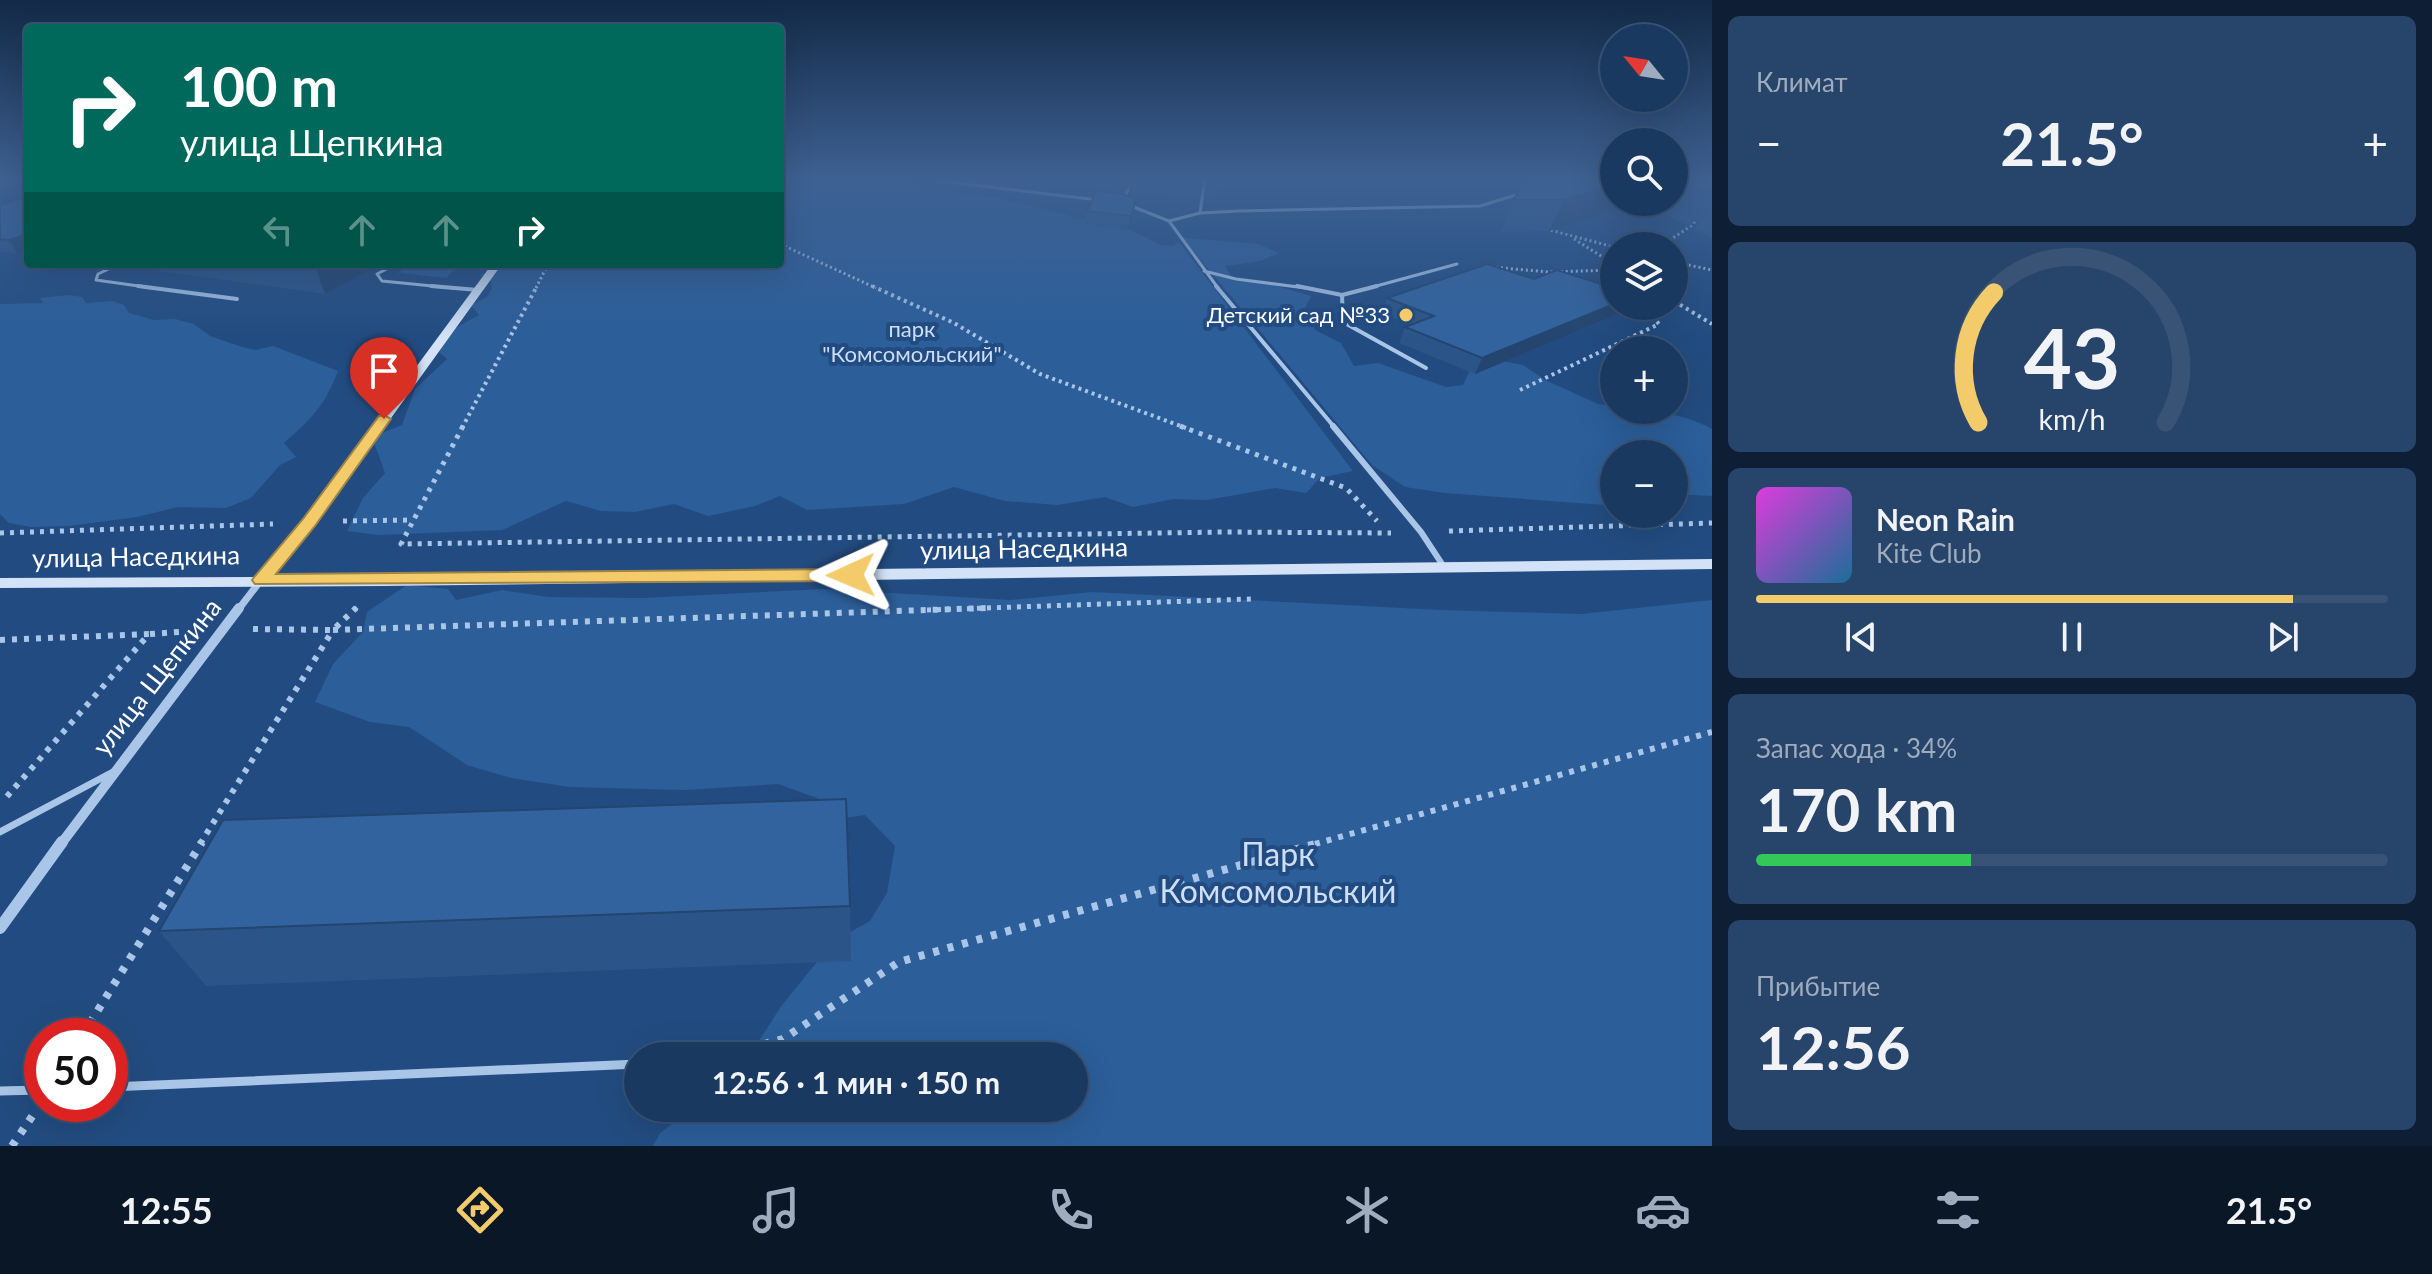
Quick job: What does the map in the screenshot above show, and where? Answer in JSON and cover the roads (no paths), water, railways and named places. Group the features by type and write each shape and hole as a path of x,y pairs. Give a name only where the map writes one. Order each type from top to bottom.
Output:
{"main road":[{"name":"улица Щепкина","path":"261,580 309,522 494,268"},
{"name":"улица Наседкина","path":"0,583 1712,564"}],"street":[{"name":"улица Щепкина","path":"0,928 113,772 261,580"}],"lane":[{"path":"1176,231 1204,271 1421,532 1444,567"},
{"path":"1204,271 1342,295 1457,264"},
{"path":"111,268 98,274 96,280 237,299"},
{"path":"388,268 377,274 382,281 478,290"},
{"path":"1342,295 1343,322 1426,368"},
{"path":"0,832 113,772"},
{"path":"128,1086 624,1065"},
{"path":"0,1091 24,1090"}],"place":[{"name":"Детский сад №33","path":"1406,315"}],"park label":[{"name":"парк \"Комсомольский\"","path":"912,342"},
{"name":"Парк Комсомольский","path":"1278,874"}]}
